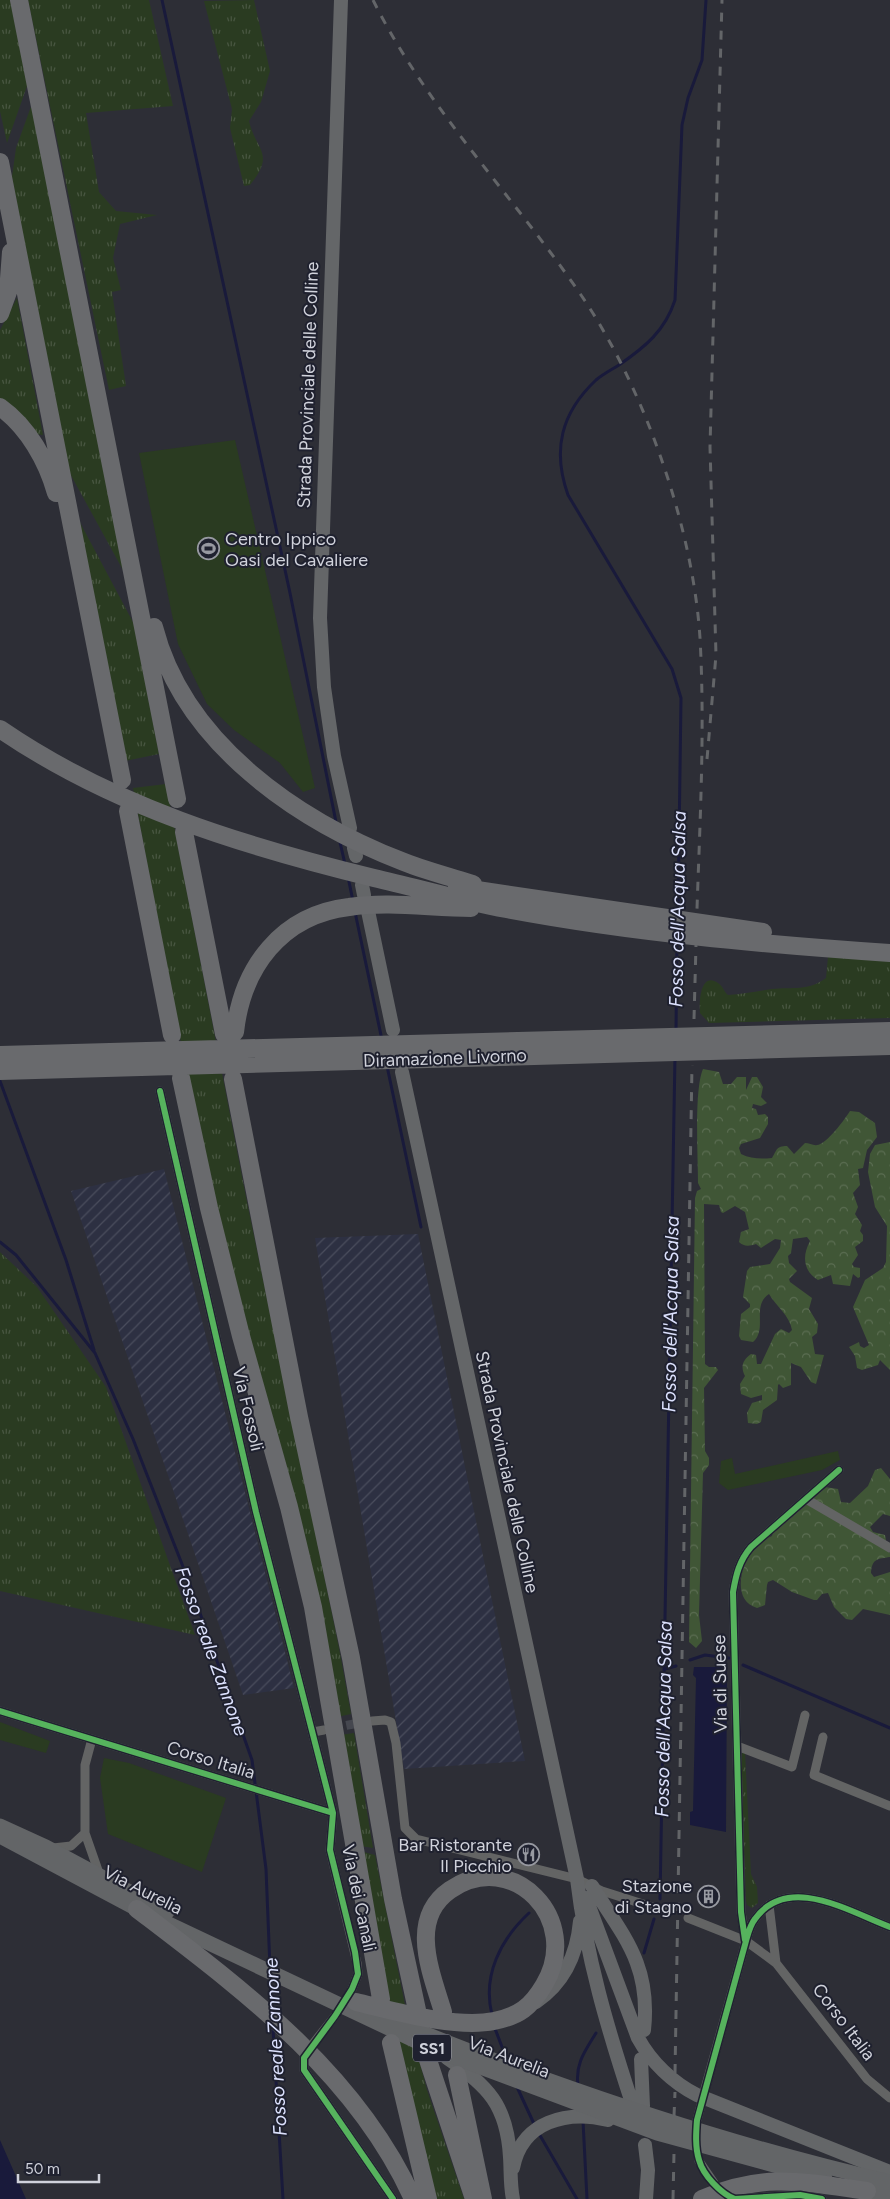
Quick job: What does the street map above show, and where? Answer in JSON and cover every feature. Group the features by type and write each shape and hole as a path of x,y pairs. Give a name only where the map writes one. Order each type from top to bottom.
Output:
{"highway":[{"path":"19,0 177,799"},
{"path":"0,162 122,780"},
{"path":"0,314 8,292 11,275 11,219"},
{"path":"0,408 14,419 35,445 51,475 84,587"},
{"path":"130,561 149,608 157,641 183,698 220,746 273,790 313,816 370,847 505,901"},
{"path":"0,720 53,754 87,772 192,816 261,840 327,858 505,901 797,937 890,945"},
{"path":"0,729 28,748 83,780 144,807 207,830 324,866 666,934 890,954"},
{"path":"128,811 172,1035"},
{"path":"184,832 230,1033 245,986 260,959 278,940 300,924 341,908 387,904 505,901"},
{"name":"Diramazione Livorno","path":"0,1054 890,1031"},
{"name":"Diramazione Livorno","path":"0,1071 890,1046"},
{"path":"181,1078 209,1208 240,1336 289,1507 313,1607 382,1999"},
{"path":"233,1079 299,1417 351,1658 393,1899 417,2010"},
{"path":"354,1996 424,2018 475,2022 493,2021 510,2016 532,2004 551,1973 555,1960 553,1924 545,1907 533,1895 513,1882 489,1878 462,1884 446,1893 437,1902 427,1921 426,1952 443,2012"},
{"path":"137,1909 265,2011 330,2074 365,2117 395,2163 412,2199"},
{"path":"391,2043 428,2199"},
{"path":"431,2055 474,2199"},
{"path":"457,2075 483,2199"},
{"path":"702,2199 728,2188 773,2180 867,2190"}],"main road":[{"name":"Strada Provinciale delle Colline","path":"342,0 320,618 324,687 334,756 350,828"},
{"path":"368,911 393,1030"},
{"name":"Strada Provinciale delle Colline","path":"402,1072 577,1879"},
{"name":"Via Aurelia","path":"0,1826 46,1847 229,1943 354,1996 401,2023 616,2105 808,2163 890,2182"},
{"name":"Via Aurelia","path":"0,1836 137,1909 431,2055 658,2133 890,2196"},
{"path":"577,1879 581,1910 599,1994 637,2104 641,2059"},
{"path":"577,1879 638,2038 651,2058 667,2074 680,2085 697,2095 890,2172"},
{"path":"592,1886 612,1915 635,1956 642,1976 644,1992 644,2030"},
{"path":"532,2004 549,1993 566,1972 578,1936 581,1910"},
{"path":"431,2055 471,2074 498,2103 507,2128 513,2199"},
{"path":"512,2176 516,2158 525,2142 537,2130 556,2119 577,2115 592,2116 658,2133"},
{"path":"645,2145 648,2170 646,2199"}],"street":[{"name":"Via Fossoli","path":"160,1091 256,1512 303,1701 313,1732"},
{"name":"Via di Suese","path":"746,1941 741,1912 733,1592 738,1566 751,1547 839,1470"},
{"path":"806,1499 890,1548"},
{"name":"Corso Italia","path":"0,1711 333,1813"},
{"name":"Via di Suese","path":"737,1746 792,1767 805,1715"},
{"path":"372,1721 385,1720 391,1722 396,1743 405,1828 416,1839 577,1879 665,1911"},
{"path":"324,1730 313,1732 333,1813"},
{"path":"823,1737 814,1775 890,1806"},
{"path":"92,1739 85,1765 85,1833 100,1876"},
{"name":"Via dei Canali","path":"333,1813 330,1850 357,1963 358,1974 354,1996"},
{"path":"46,1847 63,1848 71,1846 85,1833"},
{"path":"705,2089 746,1941 754,1920 769,1905 787,1897 814,1898 890,1928"},
{"path":"769,1905 776,1963"},
{"name":"Corso Italia","path":"688,1918 746,1941 776,1963 867,2080 890,2098"},
{"path":"312,2044 336,2016"},
{"path":"304,2058 304,2070 393,2199"},
{"path":"697,2120 701,2105"},
{"path":"699,2161 714,2183"},
{"path":"726,2196 735,2199 800,2195 822,2199"}],"shaded area":[{"path":"164,1169 294,1688 243,1695 71,1191"},
{"path":"418,1234 525,1761 404,1769 315,1238"},
{"path":"694,1667 727,1667 726,1832 690,1825 690,1812 693,1811 696,1678 693,1675"},
{"path":"0,2140 26,2199 0,2199"}],"green space":[{"path":"0,0 13,0 29,70 27,86 7,143 0,111"},
{"path":"28,0 149,0 173,106 86,113 99,192 116,211 157,215 120,224 113,258 121,290 112,292 126,386 109,390"},
{"path":"254,0 270,71 261,102 249,121 262,152 262,166 250,185 244,186 230,128 232,109 204,1"},
{"path":"33,101 124,572 67,468 12,177 16,148"},
{"path":"17,298 43,435 34,434 0,400 0,330"},
{"name":"Centro Ippico Oasi del Cavaliere","path":"235,440 315,788 303,792 280,763 234,730 207,704 178,644 139,453"},
{"path":"75,513 134,624 159,754 125,761"},
{"path":"166,784 246,1197 339,1648 351,1714 337,1717 206,1175 133,788"},
{"path":"828,957 890,960 890,1018 709,1023 700,1013 702,990 707,981 712,980 718,983 728,995 772,989 807,987 826,978"},
{"path":"703,1069 719,1072 723,1084 731,1084 737,1077 746,1077 746,1090 752,1077 757,1077 763,1087 761,1097 767,1103 761,1106 753,1104 752,1108 756,1109 758,1115 765,1114 768,1117 768,1124 760,1138 741,1144 739,1148 741,1154 745,1156 772,1158 777,1149 781,1147 787,1146 794,1154 805,1143 821,1144 835,1131 850,1111 859,1112 875,1123 877,1137 867,1150 863,1168 858,1169 860,1185 853,1193 858,1207 855,1214 862,1225 860,1231 863,1235 863,1241 855,1247 858,1255 852,1264 854,1267 860,1268 860,1277 858,1278 853,1274 850,1286 833,1284 831,1275 818,1280 809,1272 805,1263 807,1247 810,1241 807,1237 793,1239 791,1253 788,1256 789,1263 797,1271 789,1279 790,1282 812,1298 809,1309 818,1324 817,1333 812,1337 815,1354 824,1355 816,1384 811,1382 801,1367 791,1363 791,1385 783,1388 778,1385 777,1400 763,1410 761,1422 757,1424 748,1423 747,1413 752,1403 762,1400 762,1395 751,1398 741,1394 740,1384 745,1376 743,1364 751,1354 756,1355 757,1364 761,1364 775,1334 781,1329 789,1333 792,1330 786,1316 769,1294 761,1305 757,1337 753,1342 741,1340 739,1336 741,1314 750,1307 750,1304 743,1297 747,1271 750,1267 770,1264 780,1248 781,1240 775,1239 761,1248 756,1244 743,1245 739,1242 741,1232 749,1229 745,1212 735,1206 723,1213 719,1205 704,1204 705,1364 709,1367 716,1367 718,1370 704,1388 705,1451 709,1458 709,1465 703,1473 699,1615 702,1641 696,1648 689,1642 695,1198 697,1191 701,1189 698,1183 697,1124 698,1092"},
{"path":"890,1142 890,1370 880,1360 878,1365 862,1370 857,1368 855,1356 849,1347 859,1342 860,1346 864,1348 869,1345 853,1307 865,1280 883,1268 886,1262 887,1226 875,1207 868,1172 870,1154 875,1145"},
{"path":"0,1252 37,1287 106,1387 195,1635 0,1591"},
{"path":"838,1451 840,1460 822,1470 728,1490 719,1483 721,1461 732,1458 735,1474"},
{"path":"881,1468 890,1479 890,1516 883,1514 870,1527 873,1532 885,1535 886,1540 883,1544 890,1553 890,1557 876,1560 871,1573 874,1577 890,1572 890,1615 863,1609 852,1620 846,1619 834,1607 828,1593 822,1594 817,1600 814,1600 792,1592 773,1580 768,1582 767,1585 765,1605 757,1608 749,1604 743,1597 741,1589 743,1570 755,1546 772,1536 777,1518 789,1511 796,1512 825,1487 838,1489 841,1502 850,1503 868,1486 875,1470"},
{"path":"0,1722 50,1741 46,1753 0,1740"},
{"path":"354,1733 373,1848 360,1846 340,1735"},
{"path":"745,1752 751,1874 757,1887 758,1903 752,1908 747,1905 746,1900 741,1754"},
{"path":"104,1758 129,1763 226,1798 202,1872 108,1834 100,1778"},
{"path":"360,1851 375,1855 407,2015 427,2090 464,2199 434,2199 408,2096"}],"waterway":[{"path":"162,0 290,593 336,822"},
{"name":"Fosso dell'Acqua Salsa","path":"678,913 681,698 672,669 568,495 563,478 561,448 563,433 568,419 584,393 596,380 646,345 666,321 675,300 682,125 688,98 702,60 706,0"},
{"path":"339,838 345,864"},
{"path":"348,877 353,901"},
{"path":"355,912 382,1040"},
{"name":"Fosso dell'Acqua Salsa","path":"676,1030 677,939"},
{"name":"Fosso dell'Acqua Salsa","path":"660,1899 675,1056"},
{"path":"387,1066 421,1227"},
{"path":"0,1081 66,1260 94,1350"},
{"name":"Fosso reale Zannone","path":"0,1242 16,1255 95,1353 133,1439 189,1582 252,1760 266,1869 270,1968"},
{"path":"690,1660 705,1655 729,1658"},
{"path":"723,1668 726,1657"},
{"path":"743,1665 890,1728"},
{"path":"665,1669 676,1666"},
{"path":"492,2015 490,1986 496,1959 510,1934 529,1913"},
{"name":"Fosso dell'Acqua Salsa","path":"644,1953 654,1919"},
{"name":"Fosso reale Zannone","path":"270,1976 272,2010"},
{"path":"494,2026 507,2060"},
{"name":"Fosso reale Zannone","path":"273,2029 283,2199"},
{"name":"Fosso dell'Acqua Salsa","path":"578,2085 579,2064 596,2033"},
{"path":"517,2087 535,2126"},
{"name":"Fosso dell'Acqua Salsa","path":"583,2121 587,2199"},
{"path":"538,2132 577,2199"}],"tunnel":[{"path":"333,1728 364,1722"},
{"path":"341,2008 352,1989"}],"railway":[{"path":"373,0 394,39 444,115 581,295 604,332 625,372 662,459 687,551 700,638 702,740 697,909"},
{"path":"707,759 716,655 710,447 722,0"},
{"path":"694,1019 696,945"},
{"path":"675,2073 692,1065"},
{"path":"674,2116 675,2092"},
{"path":"673,2199 674,2153"}],"cycle path":[{"path":"0,1711 333,1813 256,1512 160,1091"},
{"path":"745,1940 741,1912 734,1586 741,1563 751,1547 839,1470"},
{"path":"333,1813 330,1850 355,1952 358,1974 352,1989 335,2016 304,2058 304,2070 393,2199"},
{"path":"822,2199 800,2195 735,2199 730,2197 713,2183 701,2166 696,2145 697,2120 750,1927 755,1919 769,1906 784,1899 802,1897 838,1906 890,1927"}],"place":[{"name":"Centro Ippico Oasi del Cavaliere","path":"209,549"},
{"name":"Bar Ristorante Il Picchio","path":"528,1855"},
{"name":"Stazione di Stagno","path":"708,1896"}]}
